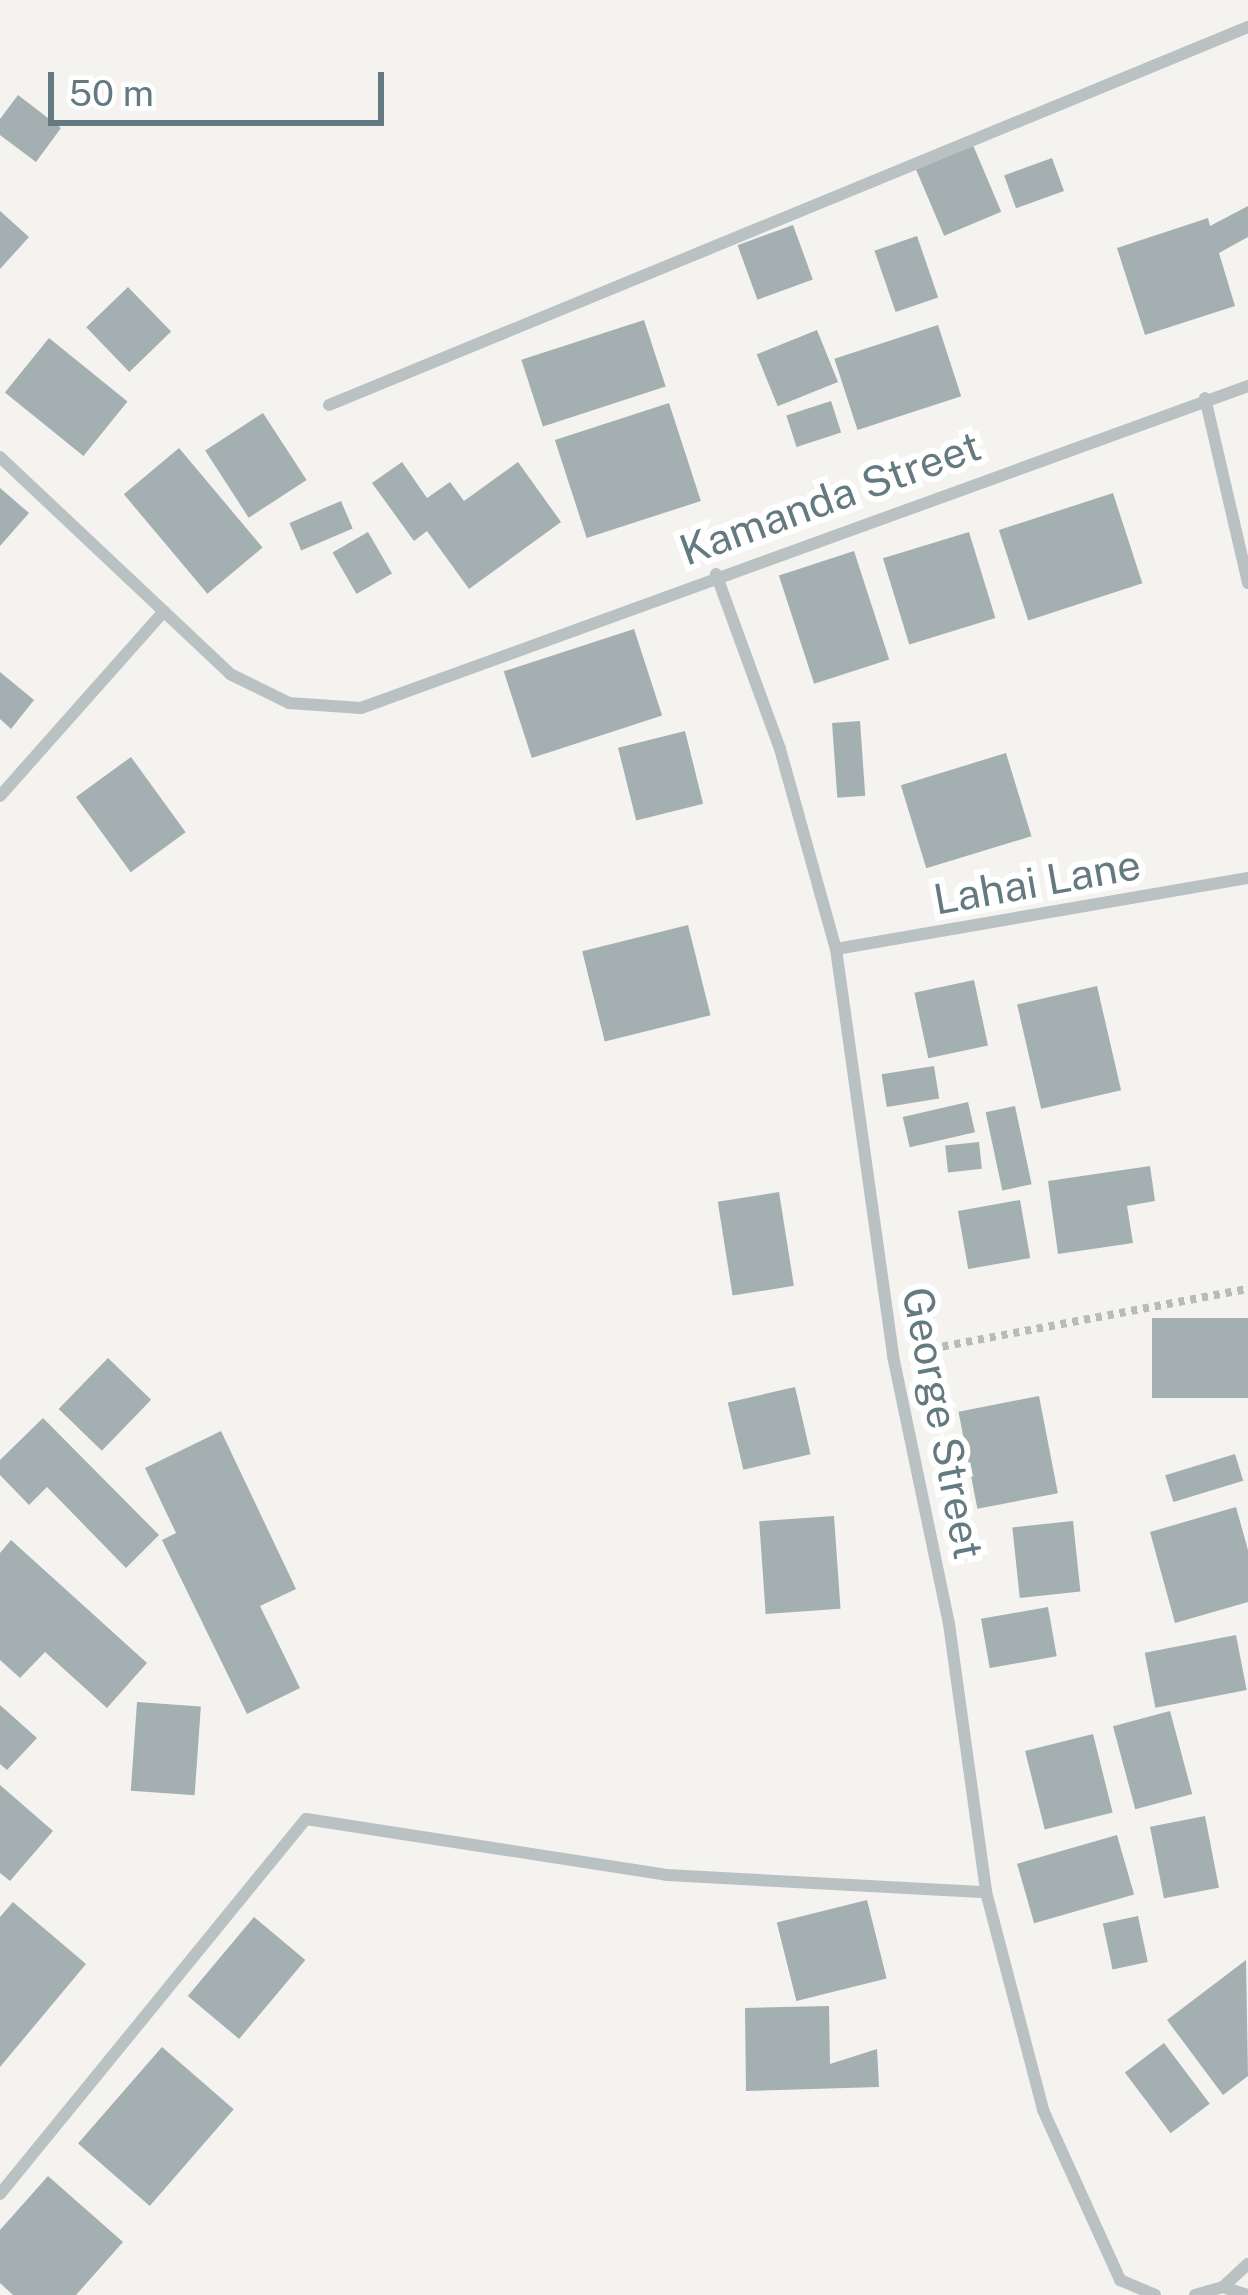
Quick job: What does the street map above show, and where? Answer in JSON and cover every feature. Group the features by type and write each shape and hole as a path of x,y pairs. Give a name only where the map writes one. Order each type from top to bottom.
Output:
{"street":[{"path":"329,405 1248,27"},
{"name":"Kamanda Street","path":"0,457 230,674 289,703 361,708 716,574 1248,386"},
{"path":"1205,398 1248,583"},
{"name":"George Street","path":"716,574 780,748 836,949 892,1356 949,1624 986,1892 1043,2110 1120,2280 1155,2295"},
{"path":"0,796 164,611"},
{"name":"Lahai Lane","path":"836,949 1248,878"},
{"path":"0,2194 307,1819 667,1875 986,1892"},
{"path":"1195,2295 1223,2287 1248,2264"},
{"path":"1223,2287 1248,2294"}],"path":[{"path":"892,1356 1248,1289"}],"building":[{"path":"18,95 61,128 36,162 0,135 0,119"},
{"path":"970,138 1001,212 944,236 913,162"},
{"path":"1052,158 1064,191 1016,208 1004,175"},
{"path":"1248,206 1248,237 1219,253 1235,306 1145,335 1117,248 1208,218 1210,226"},
{"path":"0,211 29,237 0,269"},
{"path":"793,225 813,280 757,300 738,245"},
{"path":"917,236 938,297 896,312 874,251"},
{"path":"128,287 171,332 129,372 86,327"},
{"path":"644,320 666,387 543,426 521,360"},
{"path":"938,325 961,396 858,430 834,359"},
{"path":"817,330 838,382 778,406 757,354"},
{"path":"49,338 127,402 83,456 5,392"},
{"path":"831,401 841,432 796,447 786,416"},
{"path":"669,403 701,501 587,538 555,440"},
{"path":"263,413 307,480 249,518 205,451"},
{"path":"179,448 263,548 207,594 124,494"},
{"path":"402,462 427,498 450,482 464,501 518,462 561,522 469,589 427,531 414,541 372,483"},
{"path":"0,488 29,513 0,546"},
{"path":"1113,493 1142,583 1028,620 999,530"},
{"path":"341,501 353,529 301,550 289,523"},
{"path":"368,532 392,574 356,594 332,552"},
{"path":"969,532 995,618 909,644 883,558"},
{"path":"854,551 889,659 814,684 779,575"},
{"path":"634,629 662,716 532,758 504,671"},
{"path":"0,672 34,700 11,729 0,719"},
{"path":"860,721 865,796 837,798 832,723"},
{"path":"685,731 703,804 636,820 618,748"},
{"path":"1006,753 1031,836 926,868 901,785"},
{"path":"131,757 186,832 131,872 76,797"},
{"path":"688,925 710,1015 605,1042 582,951"},
{"path":"974,980 988,1046 928,1058 914,993"},
{"path":"1097,986 1121,1090 1041,1109 1017,1004"},
{"path":"934,1066 939,1099 887,1107 882,1074"},
{"path":"968,1102 975,1132 910,1147 903,1117"},
{"path":"1015,1106 1032,1184 1002,1190 986,1112"},
{"path":"979,1142 982,1169 948,1172 945,1146"},
{"path":"1150,1166 1155,1201 1127,1206 1133,1243 1058,1254 1048,1181"},
{"path":"779,1192 794,1286 733,1296 718,1202"},
{"path":"1020,1200 1030,1258 968,1269 958,1211"},
{"path":"1152,1318 1248,1318 1248,1398 1152,1398"},
{"path":"108,1358 151,1400 102,1451 59,1409"},
{"path":"795,1387 811,1454 743,1470 728,1403"},
{"path":"1039,1396 1058,1493 977,1509 959,1412"},
{"path":"43,1418 159,1535 126,1568 47,1487 29,1505 0,1475 0,1460"},
{"path":"221,1431 296,1589 260,1606 300,1688 247,1714 162,1540 176,1533 145,1468"},
{"path":"1235,1454 1243,1481 1173,1502 1165,1475"},
{"path":"1236,1507 1248,1550 1248,1602 1175,1623 1150,1532"},
{"path":"834,1516 840,1609 766,1614 759,1521"},
{"path":"1073,1521 1080,1592 1020,1598 1012,1527"},
{"path":"11,1540 147,1663 107,1708 45,1652 20,1678 0,1660 0,1553"},
{"path":"1048,1607 1057,1656 990,1668 981,1619"},
{"path":"1236,1635 1247,1690 1155,1708 1145,1653"},
{"path":"137,1702 201,1706 195,1795 131,1791"},
{"path":"0,1705 37,1738 7,1770 0,1764"},
{"path":"1170,1711 1192,1794 1135,1809 1113,1726"},
{"path":"1093,1734 1113,1813 1045,1830 1025,1751"},
{"path":"0,1785 53,1831 10,1881 0,1873"},
{"path":"1205,1816 1219,1888 1164,1898 1150,1827"},
{"path":"1117,1835 1134,1895 1034,1923 1017,1864"},
{"path":"867,1900 887,1979 796,2001 777,1922"},
{"path":"13,1902 86,1964 0,2067 0,1917"},
{"path":"1138,1916 1148,1962 1113,1969 1103,1923"},
{"path":"254,1917 305,1960 239,2039 188,1996"},
{"path":"1246,1960 1248,2076 1223,2095 1167,2020"},
{"path":"829,2006 830,2064 877,2049 879,2087 746,2091 745,2008"},
{"path":"1164,2043 1210,2104 1171,2133 1125,2072"},
{"path":"162,2047 234,2109 150,2206 78,2144"},
{"path":"48,2176 123,2242 76,2295 13,2295 0,2283 0,2230"}]}
